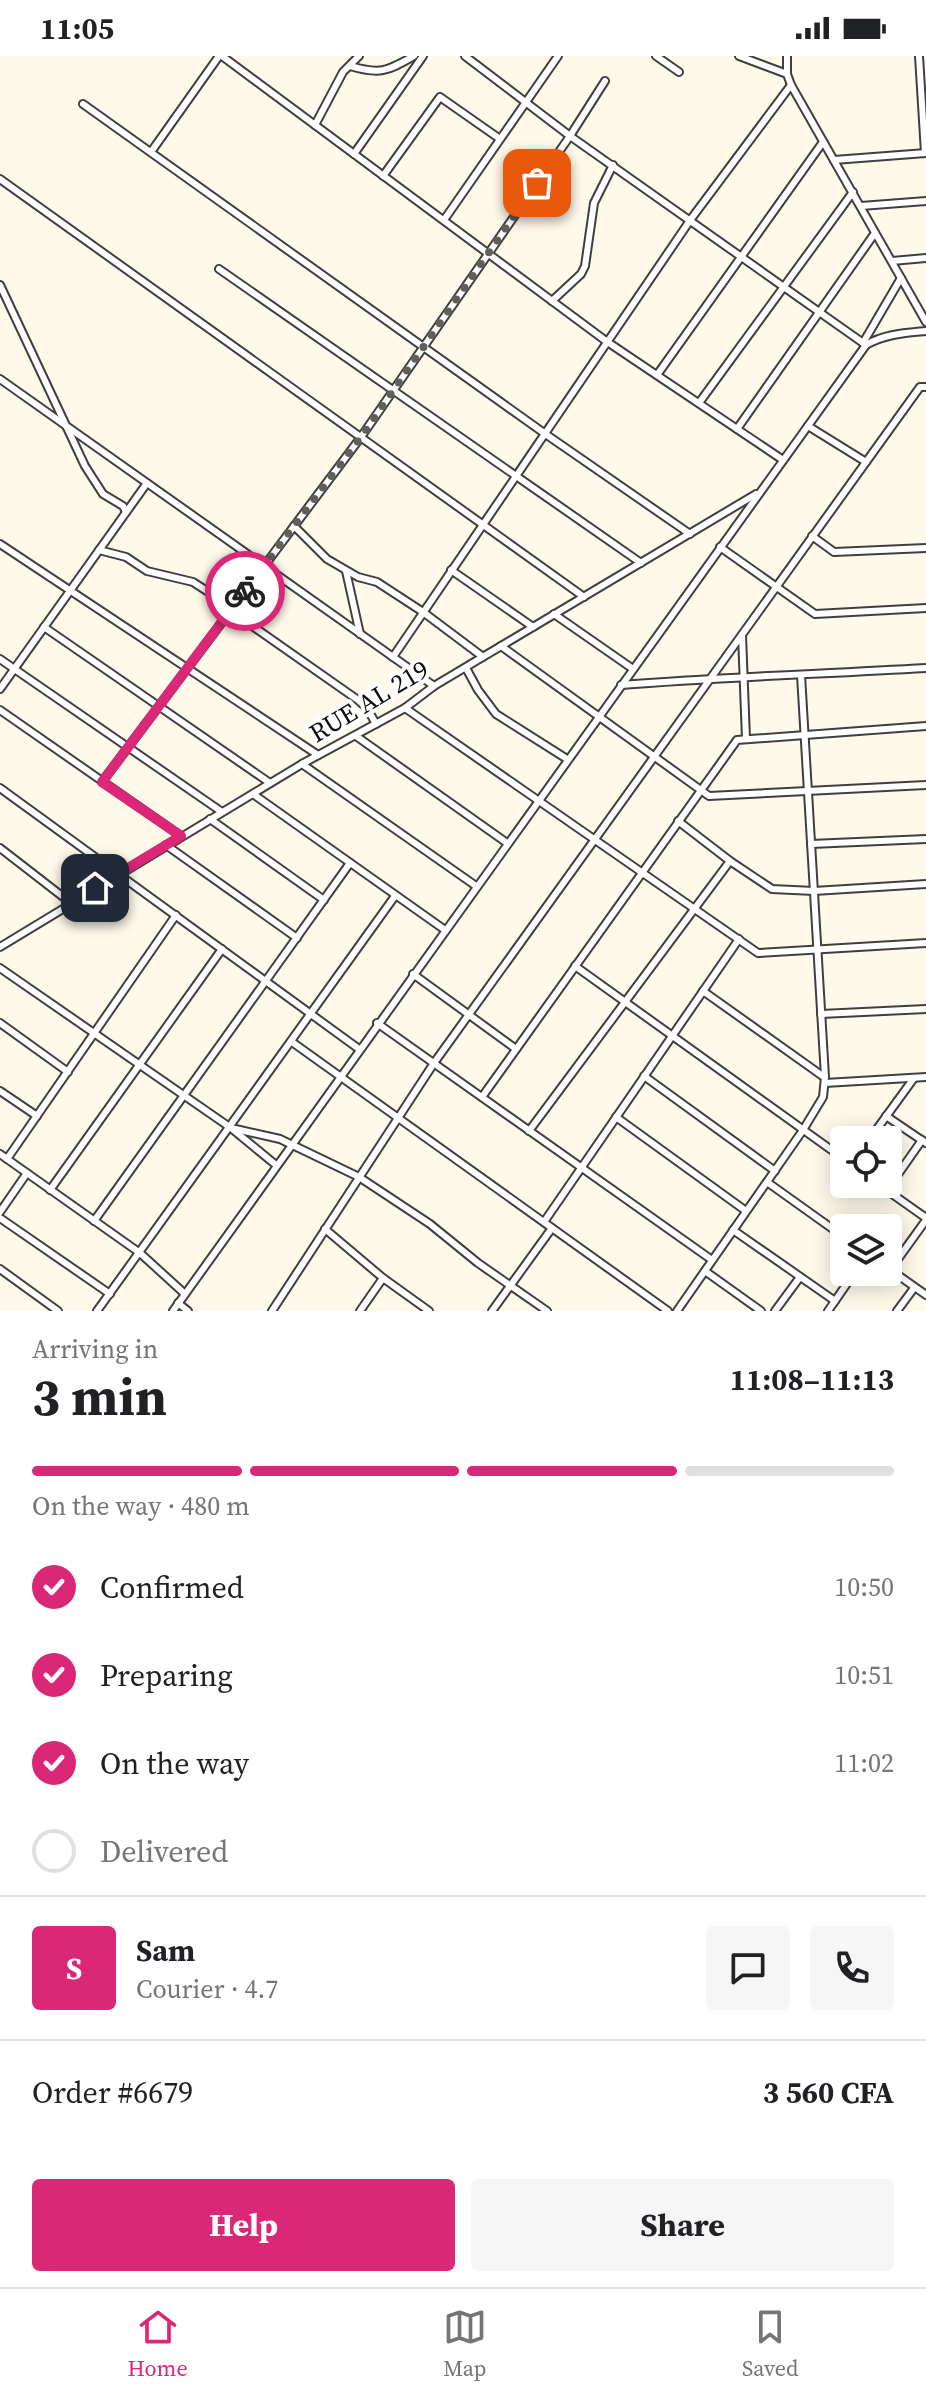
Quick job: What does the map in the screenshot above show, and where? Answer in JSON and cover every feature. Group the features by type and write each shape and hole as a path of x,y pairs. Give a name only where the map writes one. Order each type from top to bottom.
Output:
{"street":[{"path":"151,152 220,56 606,341 783,460"},
{"path":"315,125 343,72 359,56"},
{"path":"350,66 372,72 388,71 414,56"},
{"path":"354,154 423,56"},
{"path":"465,56 570,136 865,344"},
{"path":"444,220 558,56"},
{"path":"656,56 679,72"},
{"path":"739,56 787,74"},
{"path":"787,56 787,74 791,85 926,322"},
{"path":"834,160 925,153 919,56"},
{"path":"102,782 361,437 605,81"},
{"path":"393,657 606,341 691,219 791,85"},
{"path":"383,176 440,97 500,139"},
{"path":"83,104 690,534"},
{"path":"657,375 823,142"},
{"path":"552,301 581,274 585,266 594,203 613,165"},
{"path":"0,179 584,597"},
{"path":"699,403 853,192"},
{"path":"861,206 926,201"},
{"path":"737,429 875,233"},
{"path":"892,261 926,258"},
{"path":"219,269 641,563"},
{"path":"173,1311 808,426 865,344 901,278"},
{"path":"0,285 94,482 103,494 123,506 126,512"},
{"path":"865,344 901,333 926,331"},
{"path":"0,379 434,686"},
{"path":"272,1311 434,1063 920,387 926,387"},
{"path":"808,426 866,462"},
{"path":"0,689 147,483"},
{"name":"RUE AL 219","path":"0,947 302,764 405,708 434,686 759,492"},
{"path":"294,526 327,559 346,571 377,582 483,657"},
{"path":"812,536 834,552 926,548"},
{"path":"0,544 318,755"},
{"path":"720,547 815,614 926,608"},
{"path":"99,550 126,557 147,571 193,582 358,700 376,724"},
{"path":"451,570 533,627"},
{"path":"346,571 360,634"},
{"path":"554,614 633,669"},
{"path":"44,627 270,783"},
{"path":"742,633 746,739"},
{"path":"501,646 709,796 926,785"},
{"path":"0,659 222,812"},
{"path":"466,668 496,714 567,759"},
{"path":"621,685 926,668"},
{"path":"677,1311 823,1097 825,1080 801,675"},
{"path":"405,708 758,953 926,943"},
{"path":"0,710 181,836"},
{"path":"482,1097 737,740 926,726"},
{"path":"356,736 507,843"},
{"path":"302,764 476,886"},
{"path":"0,788 359,1049"},
{"path":"253,794 445,930"},
{"path":"210,819 324,900"},
{"path":"678,821 772,889 814,891 926,884"},
{"path":"811,844 926,839"},
{"path":"166,845 297,938"},
{"path":"0,848 71,903"},
{"path":"529,1131 730,861"},
{"path":"94,1221 350,863"},
{"path":"97,1311 395,896"},
{"path":"7,1159 176,915"},
{"path":"544,1222 739,939"},
{"path":"50,1190 222,949"},
{"path":"575,966 830,1149"},
{"path":"0,968 231,1128 276,1165"},
{"path":"413,974 516,1049"},
{"path":"703,991 825,1080 926,1077"},
{"path":"821,1014 926,1009"},
{"path":"0,1023 68,1072"},
{"path":"377,1023 712,1260"},
{"path":"292,1042 668,1311"},
{"path":"644,1076 775,1171"},
{"path":"879,1126 914,1077"},
{"path":"0,1091 37,1116"},
{"path":"886,1116 924,1142 902,1171"},
{"path":"616,1117 746,1211"},
{"path":"231,1128 291,1144 359,1177 430,1224 478,1263 547,1311"},
{"path":"0,1154 140,1253 185,1294"},
{"path":"27,1173 0,1215 110,1294"},
{"path":"767,1182 830,1227"},
{"path":"898,1198 926,1219 902,1251"},
{"path":"492,1311 552,1228"},
{"path":"325,1229 383,1278 429,1311"},
{"path":"733,1230 835,1301"},
{"path":"0,1269 58,1311"},
{"path":"705,1271 761,1311"},
{"path":"775,1311 800,1277"},
{"path":"360,1311 383,1278"},
{"path":"902,1279 926,1295"},
{"path":"828,1311 845,1286"},
{"path":"897,1311 914,1288"},
{"path":"178,1303 188,1311"}],"way so far":[{"path":"245,591 361,437 537,183"}],"route":[{"path":"95,888 181,836 102,782 245,591"}]}
